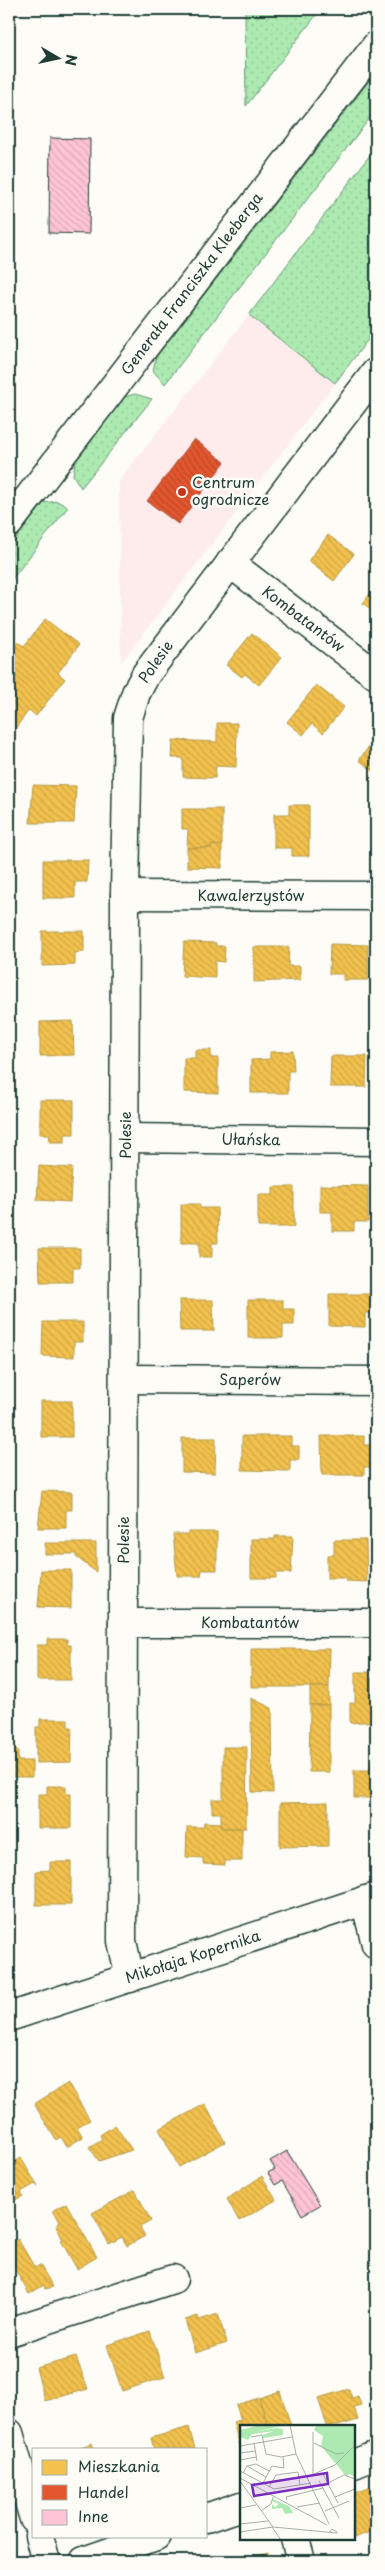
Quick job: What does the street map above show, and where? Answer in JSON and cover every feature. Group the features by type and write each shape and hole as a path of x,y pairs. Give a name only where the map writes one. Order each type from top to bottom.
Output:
{"street":[{"name":"Generała Franciszka Kleeberga","path":"9,523 376,46"},
{"name":"Polesie","path":"130,1978 122,1941 126,1138 125,895 128,734 132,704 146,674 376,372"},
{"name":"Kombatantów","path":"230,563 376,675"},
{"name":"Kawalerzystów","path":"125,895 376,896"},
{"name":"Ułańska","path":"126,1138 376,1141"},
{"name":"Saperów","path":"125,1379 376,1380"},
{"name":"Kombatantów","path":"123,1623 376,1623"},
{"name":"Mikołaja Kopernika","path":"9,2017 370,1898"},
{"path":"370,1898 376,1944"},
{"path":"9,2332 173,2279"},
{"path":"9,2433 32,2512"},
{"path":"355,2464 376,2455"},
{"path":"208,2517 240,2506"},
{"path":"40,2538 46,2561"},
{"path":"84,2561 150,2538"},
{"path":"295,2540 301,2561"}],"shaded area":[{"path":"249,315 335,383 121,663 119,481"}],"green space":[{"path":"245,9 321,9 246,106"},
{"path":"376,72 376,110 165,384 153,371 156,357"},
{"path":"376,147 376,329 335,383 249,315"},
{"path":"135,394 152,399 81,488 73,475 75,463 124,397"},
{"path":"57,501 68,507 9,583 9,547 44,503"}],"building: Mieszkania":[{"path":"328,535 354,554 334,581 308,561"},
{"path":"376,586 376,614 363,603"},
{"path":"45,619 79,645 58,673 65,679 36,716 29,710 9,737 9,654 18,642 24,646"},
{"path":"252,633 282,657 259,685 245,674 242,677 226,665"},
{"path":"316,685 344,707 323,733 312,724 303,735 287,722"},
{"path":"217,723 237,723 236,767 216,766 215,778 183,777 183,758 172,758 173,740 217,742"},
{"path":"376,737 376,773 359,760"},
{"path":"33,785 76,786 74,823 30,823"},
{"path":"289,805 309,805 309,856 292,856 292,848 274,848 274,814 289,814"},
{"path":"182,809 222,809 222,846 211,845 211,848 187,848 188,829 182,829"},
{"path":"211,845 222,846 222,868 187,867 187,848 211,848"},
{"path":"43,860 88,860 87,882 75,882 75,898 43,898"},
{"path":"42,931 84,931 84,952 75,953 75,965 42,966"},
{"path":"184,942 216,943 216,946 225,946 224,962 215,961 215,978 182,976"},
{"path":"330,944 368,945 368,980 343,980 343,974 329,974"},
{"path":"254,947 289,947 288,966 300,966 300,980 254,982"},
{"path":"73,1021 74,1055 40,1056 40,1022"},
{"path":"195,1050 211,1050 211,1058 218,1058 218,1093 184,1092 184,1058 195,1058"},
{"path":"293,1051 294,1071 288,1071 288,1093 251,1093 251,1060 270,1059 270,1052"},
{"path":"331,1056 367,1056 366,1087 330,1087"},
{"path":"40,1100 74,1100 74,1134 65,1134 65,1142 49,1142 50,1134 40,1134"},
{"path":"39,1166 72,1168 70,1202 37,1200"},
{"path":"320,1185 368,1186 368,1222 354,1222 354,1231 332,1231 332,1212 320,1212"},
{"path":"273,1187 294,1187 294,1227 258,1227 258,1195 273,1195"},
{"path":"181,1204 200,1204 200,1208 217,1208 218,1243 212,1243 212,1257 199,1257 199,1243 181,1243"},
{"path":"39,1248 80,1248 80,1268 73,1268 73,1282 40,1282"},
{"path":"329,1294 372,1294 372,1313 365,1313 365,1327 329,1326"},
{"path":"179,1300 213,1300 214,1331 180,1331"},
{"path":"248,1300 283,1300 283,1309 294,1309 294,1325 283,1325 283,1338 248,1338"},
{"path":"43,1322 83,1322 83,1342 74,1342 74,1357 42,1356"},
{"path":"41,1401 72,1401 72,1437 41,1437"},
{"path":"242,1436 291,1436 291,1446 299,1446 299,1460 290,1460 290,1471 242,1470"},
{"path":"321,1436 364,1436 364,1445 372,1445 372,1467 364,1467 364,1475 322,1475"},
{"path":"182,1438 216,1438 215,1473 182,1472"},
{"path":"42,1491 72,1492 72,1510 66,1510 66,1528 38,1528"},
{"path":"188,1532 217,1532 217,1570 202,1570 201,1576 177,1576 173,1534 188,1534"},
{"path":"275,1536 293,1536 291,1573 276,1573 276,1578 251,1578 251,1539 275,1539"},
{"path":"334,1540 366,1540 367,1582 346,1581 346,1578 327,1578 327,1555 334,1555"},
{"path":"45,1543 96,1543 96,1572 76,1557 76,1554 45,1554"},
{"path":"41,1570 71,1570 71,1608 38,1607"},
{"path":"47,1639 67,1639 67,1645 71,1645 71,1680 37,1680 37,1645 47,1645"},
{"path":"251,1649 330,1649 329,1687 251,1687"},
{"path":"355,1672 369,1672 369,1679 376,1679 376,1721 350,1723 350,1703 355,1703"},
{"path":"310,1687 329,1687 329,1705 310,1705"},
{"path":"251,1698 272,1708 273,1793 252,1792"},
{"path":"310,1705 329,1705 329,1772 309,1772"},
{"path":"40,1719 68,1719 68,1727 72,1727 71,1762 36,1763 36,1727 40,1727"},
{"path":"223,1747 247,1747 246,1828 221,1828 221,1813 212,1813 212,1799 223,1799"},
{"path":"18,1750 18,1761 32,1761 32,1777 9,1777 9,1751"},
{"path":"371,1760 376,1760 376,1798 354,1798 354,1770 370,1770"},
{"path":"47,1786 66,1786 66,1794 71,1794 71,1828 38,1828 38,1794 47,1794"},
{"path":"328,1802 328,1846 280,1847 280,1803"},
{"path":"204,1822 221,1823 221,1828 242,1828 242,1861 225,1861 225,1865 203,1864 203,1858 186,1857 187,1827 203,1827"},
{"path":"50,1862 71,1862 71,1905 36,1905 36,1871 50,1870"},
{"path":"68,2083 90,2120 77,2127 83,2137 67,2147 61,2137 56,2140 34,2104"},
{"path":"205,2104 225,2142 179,2167 159,2129"},
{"path":"115,2125 132,2150 99,2161 89,2147 102,2139 100,2135"},
{"path":"21,2158 38,2187 35,2184 21,2192 23,2196 9,2203 9,2165"},
{"path":"262,2176 276,2200 239,2221 227,2199"},
{"path":"135,2190 151,2221 140,2227 145,2236 127,2246 122,2237 109,2244 92,2213"},
{"path":"66,2203 97,2257 77,2269 61,2241 63,2240 56,2226 60,2221 53,2211"},
{"path":"18,2239 35,2268 40,2265 53,2287 45,2289 44,2285 29,2294 9,2259 9,2245"},
{"path":"218,2314 227,2343 195,2353 185,2320 198,2316 199,2320"},
{"path":"150,2331 165,2377 122,2391 107,2345"},
{"path":"76,2357 88,2389 45,2401 36,2368"},
{"path":"349,2389 352,2398 358,2396 361,2405 354,2407 358,2420 341,2425 327,2425 318,2398"},
{"path":"280,2391 291,2425 268,2425 259,2398"},
{"path":"259,2398 268,2425 240,2425 240,2446 233,2422 241,2420 236,2405"},
{"path":"189,2427 195,2448 154,2448 151,2438"},
{"path":"92,2443 94,2448 79,2448"},
{"path":"371,2487 376,2500 376,2525 372,2527 373,2531 355,2538 355,2493"},
{"path":"268,2553 270,2561 241,2561"}],"building: Handel":[{"path":"194,439 225,462 178,524 147,501"}],"building: Inne":[{"path":"50,138 90,139 89,234 49,233"},
{"path":"287,2151 320,2205 302,2215 282,2181 275,2185 268,2173 275,2169 270,2161"}],"place":[{"name":"Centrum ogrodnicze","path":"182,492"}]}
